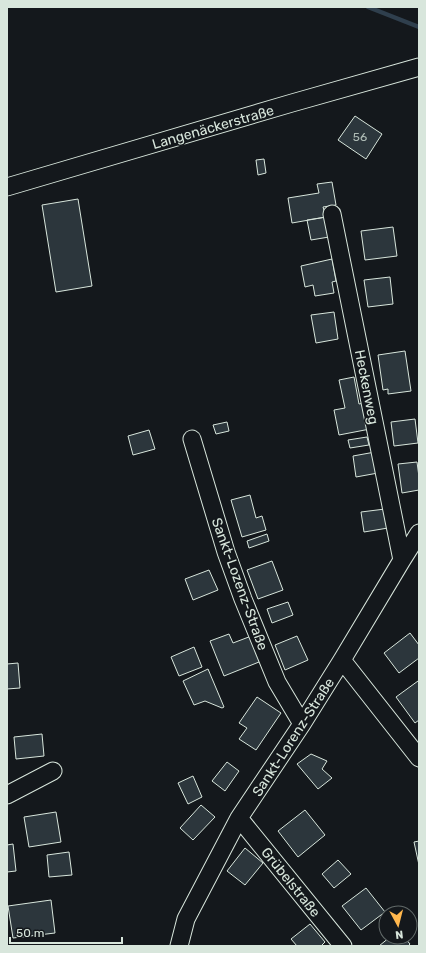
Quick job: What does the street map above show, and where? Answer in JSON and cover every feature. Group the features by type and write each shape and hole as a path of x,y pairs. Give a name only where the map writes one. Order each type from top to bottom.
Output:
{"street":[{"name":"Langenäckerstraße","path":"7,187 419,67"},
{"name":"Heckenweg","path":"332,214 402,560"},
{"name":"Sankt-Lozenz-Straße","path":"192,439 226,552 243,599 277,682 302,724"},
{"name":"Sankt-Lorenz-Straße","path":"179,946 186,920 239,818 302,724 419,533"},
{"path":"342,660 419,758"},
{"path":"7,795 53,771"},
{"name":"Grübelstraße","path":"239,818 343,946"}],"building":[{"path":"355,116 382,134 366,159 338,140"},
{"path":"264,159 266,173 258,175 256,160"},
{"path":"332,182 336,205 323,207 326,217 292,223 288,198 319,193 317,184"},
{"path":"78,199 92,286 56,292 42,205"},
{"path":"326,217 329,237 311,240 307,220"},
{"path":"393,227 397,256 365,260 361,231"},
{"path":"332,259 336,281 332,282 334,293 315,296 313,285 305,287 301,266"},
{"path":"390,277 393,304 368,307 364,280"},
{"path":"334,312 338,339 316,343 311,315"},
{"path":"405,351 411,391 388,394 388,389 383,390 378,355"},
{"path":"354,377 359,404 364,403 370,429 339,435 334,410 345,408 339,380"},
{"path":"415,419 418,443 394,446 391,422"},
{"path":"227,422 229,431 216,434 213,425"},
{"path":"149,430 155,449 133,455 128,436"},
{"path":"367,437 369,445 350,448 348,440"},
{"path":"375,452 378,473 356,477 353,456"},
{"path":"417,462 419,490 402,493 398,464"},
{"path":"250,495 256,518 262,516 266,530 242,537 231,500"},
{"path":"385,509 388,528 364,532 361,512"},
{"path":"267,534 269,541 249,548 247,541"},
{"path":"272,561 283,590 258,599 247,570"},
{"path":"209,570 218,590 193,600 185,579"},
{"path":"288,602 293,615 272,623 267,609"},
{"path":"410,633 419,645 419,658 399,673 384,653"},
{"path":"229,634 233,643 254,635 264,660 224,676 210,641"},
{"path":"297,636 308,660 285,670 275,645"},
{"path":"194,647 202,667 179,676 171,657"},
{"path":"18,663 20,688 7,689 7,664"},
{"path":"208,669 224,707 222,708 205,701 194,705 183,681"},
{"path":"418,681 419,720 415,723 396,697"},
{"path":"257,697 281,713 256,750 239,739 247,728 239,723"},
{"path":"42,734 44,756 16,759 14,737"},
{"path":"311,754 327,761 322,769 332,778 318,789 297,764"},
{"path":"227,762 239,771 225,791 212,781"},
{"path":"193,776 202,797 188,804 178,783"},
{"path":"201,805 215,817 193,840 180,828"},
{"path":"305,810 325,835 298,857 278,831"},
{"path":"56,812 61,842 29,847 24,817"},
{"path":"419,841 419,865 414,842"},
{"path":"13,844 16,871 7,872 7,845"},
{"path":"245,848 263,863 245,885 227,871"},
{"path":"69,852 72,875 49,877 47,855"},
{"path":"338,860 351,874 334,888 322,874"},
{"path":"366,888 379,905 378,905 378,917 361,930 342,906"},
{"path":"51,900 55,933 13,938 8,906"},
{"path":"310,924 325,942 321,946 297,946 291,939"},
{"path":"380,945 409,945 408,946 379,946"}],"waterway":[{"path":"368,7 419,27"}]}
